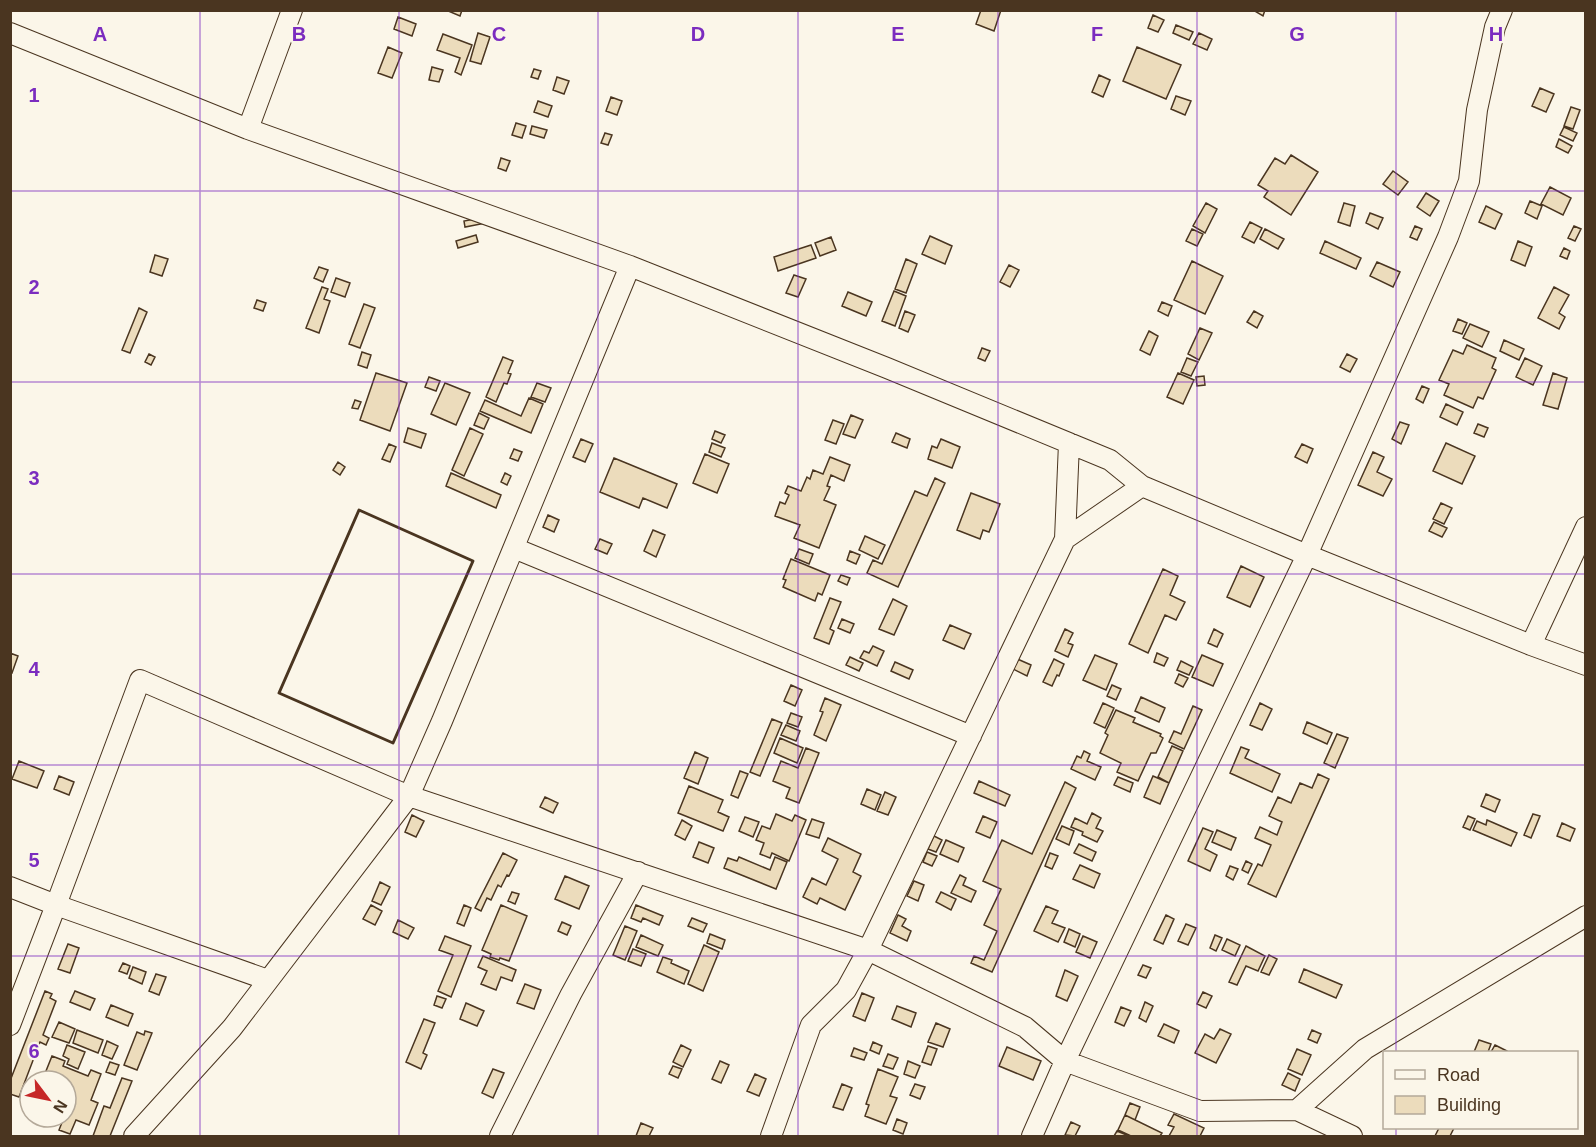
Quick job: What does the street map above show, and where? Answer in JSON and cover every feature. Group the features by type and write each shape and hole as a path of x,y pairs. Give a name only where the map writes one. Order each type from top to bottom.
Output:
{"street":[{"path":"248,129 292,10"},
{"path":"1032,1137 1065,1061 1307,555 1448,237 1469,181 1477,110 1495,27 1502,10"},
{"path":"10,33 248,129 630,266 887,368 1110,460 1142,486 1307,555 1586,665"},
{"path":"134,1137 232,1028 409,796 630,266"},
{"path":"771,1137 811,1025 846,990 868,950 1065,539 1069,443"},
{"path":"1065,539 1142,486"},
{"path":"1531,645 1586,527"},
{"path":"514,548 971,736"},
{"path":"10,1025 140,680 409,796 868,950 1025,1027 1065,1061 1200,1111 1297,1110 1352,1137"},
{"path":"500,1137 572,994 638,872"},
{"path":"10,887 268,980"},
{"path":"1297,1110 1365,1049 1586,916"}],"building":[{"path":"446,10 462,10 460,16"},
{"path":"981,10 1001,10 994,31 976,24"},
{"path":"1253,10 1265,10 1263,16"},
{"path":"1153,15 1164,20 1158,32 1148,28"},
{"path":"398,17 416,24 412,36 394,29"},
{"path":"1176,25 1193,32 1189,40 1173,33"},
{"path":"478,33 490,37 481,64 470,61"},
{"path":"1199,33 1212,39 1207,50 1193,44"},
{"path":"443,34 472,45 461,75 455,72 460,58 437,50"},
{"path":"388,47 402,53 392,78 378,73"},
{"path":"1137,47 1181,65 1166,99 1123,81"},
{"path":"432,67 443,70 439,82 429,80"},
{"path":"534,69 541,71 538,79 531,77"},
{"path":"1099,75 1110,80 1103,97 1092,92"},
{"path":"557,77 569,81 564,94 553,90"},
{"path":"1540,88 1554,94 1546,112 1532,106"},
{"path":"1176,96 1191,101 1185,115 1171,109"},
{"path":"611,97 622,101 617,115 606,111"},
{"path":"538,101 552,106 548,117 534,112"},
{"path":"1571,107 1580,110 1573,129 1564,126"},
{"path":"516,123 526,126 522,138 512,135"},
{"path":"532,126 547,130 544,138 530,134"},
{"path":"1564,127 1577,133 1573,141 1560,135"},
{"path":"605,133 612,135 608,145 601,143"},
{"path":"1559,139 1572,146 1568,153 1556,147"},
{"path":"1291,155 1318,172 1291,215 1264,197 1268,191 1258,185 1275,158 1285,164"},
{"path":"501,158 510,161 506,171 498,168"},
{"path":"1393,171 1408,182 1398,195 1383,184"},
{"path":"1550,187 1571,198 1563,215 1541,204"},
{"path":"1426,193 1439,201 1430,216 1417,207"},
{"path":"1530,201 1542,206 1537,219 1525,213"},
{"path":"1206,203 1217,209 1205,233 1193,226"},
{"path":"1344,203 1355,206 1350,226 1338,222"},
{"path":"1486,206 1502,214 1495,229 1479,222"},
{"path":"1370,213 1383,218 1378,229 1366,223"},
{"path":"485,217 486,223 465,227 464,221"},
{"path":"1250,222 1262,228 1254,243 1242,237"},
{"path":"1415,226 1422,229 1417,240 1410,237"},
{"path":"1574,226 1581,229 1575,241 1568,238"},
{"path":"1192,229 1203,234 1197,246 1186,241"},
{"path":"1265,229 1284,239 1278,249 1260,239"},
{"path":"476,235 478,242 458,248 456,241"},
{"path":"930,236 952,246 945,264 922,254"},
{"path":"831,237 836,250 820,256 815,243"},
{"path":"1325,241 1361,258 1356,269 1320,253"},
{"path":"1518,241 1532,247 1525,266 1511,260"},
{"path":"811,245 816,258 778,271 774,257"},
{"path":"1564,248 1570,251 1567,259 1560,256"},
{"path":"155,255 168,259 162,276 150,272"},
{"path":"906,259 917,264 906,293 895,289"},
{"path":"1192,261 1223,276 1205,314 1174,300"},
{"path":"1377,262 1400,272 1393,287 1370,276"},
{"path":"1009,265 1019,270 1010,287 1000,282"},
{"path":"319,267 328,270 323,282 314,278"},
{"path":"794,275 806,279 798,297 786,293"},
{"path":"336,278 350,283 345,297 331,292"},
{"path":"322,287 328,289 324,299 330,301 319,333 306,328"},
{"path":"1554,287 1569,295 1559,313 1565,317 1559,329 1538,318"},
{"path":"894,291 906,296 895,326 882,321"},
{"path":"848,292 872,302 866,316 842,306"},
{"path":"257,300 266,303 263,311 254,308"},
{"path":"1162,302 1172,306 1168,316 1158,311"},
{"path":"364,304 375,308 360,348 349,344"},
{"path":"139,308 147,312 130,353 122,350"},
{"path":"905,311 915,315 908,332 899,328"},
{"path":"1254,311 1263,316 1257,328 1247,322"},
{"path":"1458,319 1467,323 1462,334 1453,331"},
{"path":"1470,324 1489,332 1482,347 1463,338"},
{"path":"1200,328 1212,333 1199,360 1188,354"},
{"path":"1149,331 1158,336 1150,355 1140,350"},
{"path":"1504,340 1524,349 1519,360 1500,351"},
{"path":"1467,345 1496,358 1492,368 1496,370 1483,399 1478,397 1473,408 1444,395 1449,384 1439,380 1453,350 1463,354"},
{"path":"982,348 990,351 985,361 978,358"},
{"path":"362,352 371,355 367,368 358,365"},
{"path":"149,354 155,357 151,365 145,362"},
{"path":"1347,354 1357,359 1350,372 1340,367"},
{"path":"503,357 513,361 508,373 511,374 507,384 504,383 496,402 486,397"},
{"path":"1187,358 1198,362 1191,376 1181,372"},
{"path":"1525,358 1542,366 1533,385 1516,377"},
{"path":"376,373 407,383 390,431 360,420"},
{"path":"1178,373 1194,380 1183,404 1167,397"},
{"path":"1553,373 1567,378 1558,409 1543,405"},
{"path":"1204,376 1205,385 1197,386 1196,377"},
{"path":"429,377 440,381 436,391 425,387"},
{"path":"445,383 470,393 456,425 431,414"},
{"path":"537,383 551,388 545,402 531,397"},
{"path":"1422,386 1429,389 1423,403 1416,399"},
{"path":"529,398 543,404 531,433 480,411 485,400 521,416"},
{"path":"355,400 361,402 358,409 352,408"},
{"path":"1446,404 1463,412 1457,425 1440,417"},
{"path":"479,413 489,418 484,429 474,425"},
{"path":"851,415 863,420 855,438 843,434"},
{"path":"833,420 844,424 836,444 825,440"},
{"path":"1400,422 1409,425 1401,444 1392,439"},
{"path":"1478,424 1488,428 1484,437 1474,433"},
{"path":"408,428 426,434 421,448 404,442"},
{"path":"470,428 483,434 464,476 452,470"},
{"path":"715,431 725,435 721,443 712,439"},
{"path":"896,433 910,439 907,448 892,442"},
{"path":"581,439 593,444 585,462 573,457"},
{"path":"941,439 960,447 952,468 928,459 932,446 937,448"},
{"path":"712,443 725,448 721,457 709,452"},
{"path":"1446,443 1475,456 1462,484 1433,471"},
{"path":"389,444 396,447 390,462 382,459"},
{"path":"1302,444 1313,449 1307,463 1295,457"},
{"path":"514,449 522,452 518,461 510,458"},
{"path":"1373,452 1384,457 1377,472 1392,479 1383,496 1358,485"},
{"path":"705,454 729,464 717,493 693,483"},
{"path":"830,457 850,465 844,481 831,475 827,486 830,487 824,500 836,505 819,548 794,538 800,525 775,516 780,502 785,504 789,495 785,493 788,486 801,491 807,477 810,479 813,470 823,474"},
{"path":"614,458 677,484 667,508 643,498 639,508 600,492"},
{"path":"338,462 345,467 340,475 333,470"},
{"path":"451,473 501,495 496,508 446,486"},
{"path":"505,473 511,476 507,485 501,482"},
{"path":"935,478 945,483 898,587 867,573 873,560 882,564 915,491 927,496"},
{"path":"971,493 1000,504 989,532 983,530 980,539 957,530"},
{"path":"1441,503 1452,508 1444,524 1433,519"},
{"path":"548,515 559,520 554,532 543,527"},
{"path":"1434,522 1447,528 1442,537 1429,531"},
{"path":"653,530 665,535 656,557 644,551"},
{"path":"865,536 885,545 878,559 859,550"},
{"path":"600,539 612,544 607,554 595,549"},
{"path":"799,549 813,554 809,564 795,558"},
{"path":"850,551 860,555 856,564 847,560"},
{"path":"791,559 830,575 822,595 818,593 815,601 783,587 786,580 783,579"},
{"path":"1241,566 1264,577 1250,607 1227,597"},
{"path":"1163,569 1178,576 1170,595 1185,602 1176,620 1165,615 1148,653 1129,644"},
{"path":"841,575 850,578 847,585 838,581"},
{"path":"830,598 841,602 830,629 834,631 829,644 814,638"},
{"path":"893,599 907,606 894,635 879,629"},
{"path":"842,619 854,624 850,633 838,628"},
{"path":"950,625 971,634 964,649 943,640"},
{"path":"1065,629 1073,633 1068,643 1073,645 1068,657 1055,651"},
{"path":"1214,629 1223,634 1217,647 1208,643"},
{"path":"873,646 884,651 877,666 860,658 864,651 869,653"},
{"path":"10,653 18,656 12,673 10,672"},
{"path":"1157,653 1168,658 1164,666 1154,662"},
{"path":"1095,655 1117,664 1106,690 1083,680"},
{"path":"1202,655 1223,664 1213,686 1192,677"},
{"path":"850,657 863,663 859,671 846,665"},
{"path":"1015,658 1031,665 1027,676 1011,668"},
{"path":"1054,659 1064,664 1052,686 1043,682"},
{"path":"1181,661 1193,667 1189,675 1177,670"},
{"path":"895,662 913,670 909,679 891,671"},
{"path":"1179,674 1188,678 1183,687 1175,683"},
{"path":"791,685 802,690 795,706 784,701"},
{"path":"1112,685 1121,689 1116,700 1107,696"},
{"path":"1141,697 1165,708 1159,722 1135,711"},
{"path":"825,698 841,705 826,741 814,735 823,712 820,711"},
{"path":"1103,703 1114,708 1105,728 1094,723"},
{"path":"1260,703 1272,709 1262,730 1250,725"},
{"path":"1193,706 1202,710 1184,749 1169,742 1174,731 1181,734"},
{"path":"1116,710 1135,718 1133,722 1161,734 1163,738 1156,753 1151,753 1138,781 1117,772 1121,763 1100,753 1108,735 1105,733"},
{"path":"791,713 802,717 798,727 787,723"},
{"path":"772,719 782,723 760,776 750,772"},
{"path":"1307,722 1332,733 1327,744 1303,733"},
{"path":"786,725 800,731 796,741 781,735"},
{"path":"1337,734 1348,738 1335,768 1324,763"},
{"path":"780,738 803,748 797,763 774,753"},
{"path":"1172,746 1183,751 1169,783 1158,777"},
{"path":"1241,747 1249,750 1245,758 1280,774 1272,792 1230,773"},
{"path":"806,748 819,753 799,803 786,798 790,788 773,781 781,761 798,768"},
{"path":"1084,751 1090,754 1087,761 1101,767 1095,780 1071,769 1077,756 1081,758"},
{"path":"695,752 708,758 698,784 684,778"},
{"path":"19,761 44,771 37,788 12,779"},
{"path":"740,771 748,774 738,798 731,795"},
{"path":"1318,774 1329,779 1276,897 1248,884 1258,864 1262,866 1271,845 1255,838 1260,827 1277,835 1282,822 1269,816 1278,797 1291,803 1300,783 1312,788"},
{"path":"59,776 74,782 69,795 54,789"},
{"path":"1153,776 1169,783 1160,804 1144,797"},
{"path":"1118,777 1133,783 1130,792 1114,785"},
{"path":"979,781 1010,795 1005,806 974,793"},
{"path":"1065,782 1076,788 992,972 971,963 974,956 984,960 997,931 984,925 1001,889 983,881 1002,840 1032,854"},
{"path":"689,786 723,800 718,812 729,817 723,831 678,813"},
{"path":"867,789 881,795 875,810 861,804"},
{"path":"885,792 896,797 888,815 877,811"},
{"path":"1486,794 1500,800 1495,812 1481,806"},
{"path":"545,797 558,803 553,813 540,807"},
{"path":"1092,813 1101,818 1096,828 1103,831 1097,842 1071,827 1075,818 1087,824"},
{"path":"776,814 792,821 795,815 806,820 789,861 772,853 770,858 760,854 764,843 756,840 762,826 770,829"},
{"path":"1533,814 1540,816 1531,838 1524,835"},
{"path":"412,815 424,821 416,837 405,832"},
{"path":"983,816 997,822 990,838 976,832"},
{"path":"1468,816 1475,819 1470,830 1463,827"},
{"path":"745,817 759,822 753,837 739,831"},
{"path":"812,819 824,823 819,838 806,834"},
{"path":"682,820 692,826 685,840 675,835"},
{"path":"1487,820 1517,833 1511,846 1473,830 1477,821 1486,825"},
{"path":"1562,823 1575,829 1570,841 1557,836"},
{"path":"1062,826 1074,831 1069,845 1056,839"},
{"path":"1203,828 1213,832 1205,849 1217,855 1210,871 1188,861"},
{"path":"1217,830 1236,838 1231,850 1212,842"},
{"path":"934,836 942,840 936,852 928,849"},
{"path":"828,838 861,854 853,872 861,876 845,910 820,898 817,904 803,897 812,878 826,885 838,859 822,851"},
{"path":"946,840 964,848 958,862 940,854"},
{"path":"699,842 714,848 708,863 693,857"},
{"path":"1079,844 1096,852 1092,861 1074,853"},
{"path":"927,852 937,856 932,866 923,862"},
{"path":"503,853 517,860 509,876 507,875 501,887 498,885 491,900 487,898 481,911 475,908"},
{"path":"1050,853 1058,856 1052,869 1045,866"},
{"path":"739,857 770,870 775,857 787,862 776,889 724,868 728,858 737,861"},
{"path":"1246,861 1252,864 1248,873 1242,870"},
{"path":"1080,865 1100,874 1094,888 1073,879"},
{"path":"1230,866 1238,869 1233,880 1226,876"},
{"path":"960,875 966,878 963,885 976,891 971,902 951,893"},
{"path":"565,876 589,886 579,909 555,899"},
{"path":"914,881 924,885 918,901 907,896"},
{"path":"380,882 390,887 381,905 372,901"},
{"path":"512,892 519,894 515,904 508,901"},
{"path":"941,892 956,899 951,910 936,902"},
{"path":"371,905 382,911 375,925 363,919"},
{"path":"464,905 471,908 464,926 457,923"},
{"path":"501,905 527,916 509,961 490,957 491,954 482,950"},
{"path":"636,905 663,916 659,925 643,918 641,922 631,918"},
{"path":"1046,906 1058,911 1052,923 1065,928 1058,942 1034,931"},
{"path":"898,915 906,919 902,926 911,931 907,941 890,933"},
{"path":"1166,915 1174,919 1163,944 1154,940"},
{"path":"692,918 707,924 703,932 688,926"},
{"path":"398,920 414,928 408,939 393,932"},
{"path":"562,922 571,926 567,935 558,931"},
{"path":"1186,924 1196,928 1188,945 1178,941"},
{"path":"625,926 637,931 625,960 613,955"},
{"path":"1069,929 1080,934 1075,947 1064,942"},
{"path":"710,934 725,940 722,949 707,943"},
{"path":"641,935 663,945 658,956 636,947"},
{"path":"1215,935 1222,938 1216,951 1210,948"},
{"path":"445,936 471,946 451,997 438,991 453,955 439,950"},
{"path":"1083,936 1097,942 1090,958 1076,952"},
{"path":"1227,939 1240,945 1235,956 1222,950"},
{"path":"68,944 79,948 70,973 58,969"},
{"path":"704,945 719,952 703,991 688,984"},
{"path":"1246,946 1265,956 1258,971 1246,966 1237,985 1229,982"},
{"path":"633,949 646,954 641,966 628,961"},
{"path":"1269,955 1277,959 1269,975 1261,972"},
{"path":"483,956 516,970 512,981 501,977 496,990 481,984 487,971 478,967"},
{"path":"663,957 689,971 684,984 657,972"},
{"path":"123,963 130,966 127,974 119,971"},
{"path":"1143,965 1151,968 1146,978 1138,975"},
{"path":"133,967 146,972 142,984 129,978"},
{"path":"1304,969 1342,985 1336,998 1299,982"},
{"path":"1065,970 1078,976 1067,1001 1056,996"},
{"path":"156,974 166,977 159,995 149,991"},
{"path":"525,984 541,990 534,1009 517,1003"},
{"path":"45,991 52,994 50,998 56,1001 43,1035 49,1038 46,1045 40,1042 30,1069 18,1069 18,1097 10,1094 10,1081"},
{"path":"75,991 95,999 90,1010 70,1002"},
{"path":"1203,992 1212,996 1206,1008 1197,1004"},
{"path":"862,993 874,998 865,1021 853,1016"},
{"path":"437,996 446,999 442,1008 434,1005"},
{"path":"1145,1002 1153,1006 1146,1022 1139,1018"},
{"path":"466,1003 484,1011 477,1026 460,1019"},
{"path":"111,1005 133,1014 128,1026 106,1017"},
{"path":"897,1006 916,1013 911,1027 892,1019"},
{"path":"1121,1007 1131,1011 1124,1026 1115,1022"},
{"path":"424,1019 435,1023 423,1053 427,1055 421,1069 406,1062"},
{"path":"59,1022 75,1029 69,1043 52,1037"},
{"path":"936,1023 950,1029 943,1047 928,1042"},
{"path":"1164,1024 1179,1031 1174,1043 1158,1036"},
{"path":"1220,1029 1231,1034 1216,1063 1195,1053 1205,1034 1214,1039"},
{"path":"77,1030 103,1040 98,1053 73,1043"},
{"path":"1312,1030 1321,1034 1317,1043 1308,1039"},
{"path":"145,1031 152,1033 137,1070 124,1065 137,1032 144,1035"},
{"path":"1479,1040 1491,1044 1488,1051 1474,1051"},
{"path":"107,1041 118,1046 112,1059 102,1055"},
{"path":"873,1042 882,1046 879,1054 870,1050"},
{"path":"67,1045 85,1052 78,1069 67,1064 69,1059 63,1056"},
{"path":"681,1045 691,1050 683,1067 673,1062"},
{"path":"1495,1045 1507,1051 1492,1051"},
{"path":"928,1046 937,1049 931,1065 922,1062"},
{"path":"1007,1047 1041,1061 1033,1080 999,1066"},
{"path":"854,1048 867,1053 864,1060 851,1056"},
{"path":"1297,1049 1311,1055 1302,1075 1288,1069"},
{"path":"888,1054 898,1058 893,1069 883,1066"},
{"path":"52,1056 65,1061 63,1066 70,1069 47,1069"},
{"path":"720,1061 729,1065 721,1083 712,1079"},
{"path":"908,1061 920,1066 915,1078 904,1074"},
{"path":"110,1062 119,1065 115,1075 106,1072"},
{"path":"673,1066 682,1069 678,1078 669,1074"},
{"path":"493,1069 504,1073 493,1098 482,1093"},
{"path":"878,1069 898,1077 890,1096 897,1098 886,1124 865,1116 869,1105 866,1104"},
{"path":"91,1070 101,1074 91,1100 98,1103 89,1125 78,1121 78,1072 88,1076"},
{"path":"1288,1073 1300,1079 1295,1091 1282,1085"},
{"path":"755,1074 766,1079 759,1096 747,1091"},
{"path":"122,1078 132,1081 110,1136 93,1136 104,1106 110,1108"},
{"path":"842,1084 852,1088 843,1110 833,1107"},
{"path":"915,1084 925,1087 920,1099 910,1095"},
{"path":"1130,1103 1140,1107 1135,1120 1125,1115"},
{"path":"1174,1114 1204,1128 1200,1136 1169,1136 1174,1127 1168,1125"},
{"path":"1125,1115 1162,1133 1160,1136 1131,1136 1118,1130"},
{"path":"897,1119 907,1123 903,1134 893,1130"},
{"path":"1071,1122 1080,1126 1075,1136 1065,1135"},
{"path":"641,1123 653,1128 649,1136 636,1136"},
{"path":"59,1129 72,1129 70,1134"},
{"path":"1438,1129 1454,1129 1450,1136 1435,1136"},
{"path":"1117,1131 1129,1136 1114,1136"}],"wall":[{"path":"359,510 473,561 393,743 279,693 359,510"}]}
